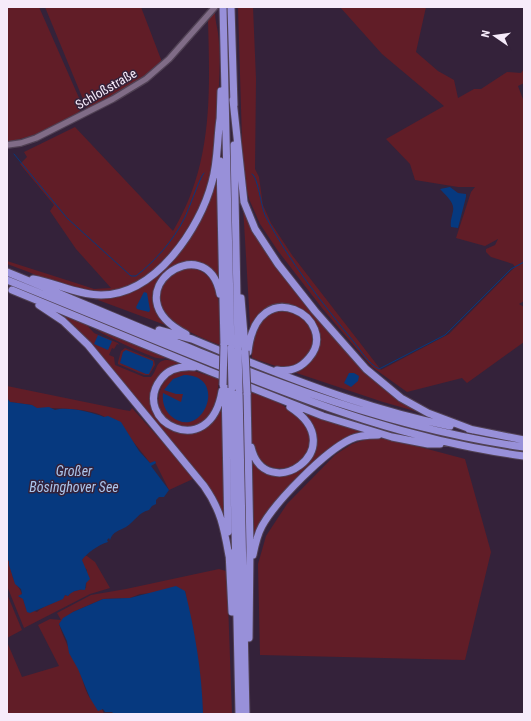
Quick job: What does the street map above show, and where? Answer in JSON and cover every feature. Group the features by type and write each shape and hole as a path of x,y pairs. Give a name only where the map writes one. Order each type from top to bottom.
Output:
{"highway":[{"path":"223,7 234,348"},
{"path":"232,10 236,250 234,348 230,388 229,556 233,621 238,656"},
{"path":"18,276 46,282 87,294 103,295 120,292 131,288 152,275 165,263 186,239 202,211 215,171 220,119 222,75 225,58"},
{"path":"234,100 244,202 255,229 278,264 315,311 366,369 408,402 428,413 473,430"},
{"path":"220,119 224,365 230,388 245,664 246,714"},
{"path":"236,250 247,352"},
{"path":"213,347 177,329 166,320 159,310 156,299 157,289 161,280 174,268 192,265 200,267 208,271 215,278 223,307"},
{"path":"7,272 293,387 344,405 446,433 524,447"},
{"path":"7,280 326,408 374,424 451,444 524,456"},
{"path":"10,289 208,371 323,416 385,435 428,444 451,444"},
{"path":"10,289 50,311 63,321 102,360 212,497 222,518 229,556"},
{"path":"245,664 248,651 250,573 246,367 247,352 251,332 255,324 268,311 286,308 303,313 311,324 316,336 315,345 311,356 304,364 295,370 284,371 265,368"},
{"path":"132,322 183,336 285,377 385,410 432,422 524,440"},
{"path":"208,371 182,366 165,374 157,385 154,398 157,413 161,419 170,426 179,430 188,431 199,428 216,414 230,388"},
{"path":"230,388 239,714"},
{"path":"248,427 252,453 257,461 266,469 279,473 287,473 296,470 308,459 314,442 310,427 297,411 271,395"},
{"path":"250,573 254,548 262,526 270,512 306,475 334,450 352,438 365,435 385,435"}],"main road":[{"name":"Schloßstraße","path":"7,145 21,143 36,138 132,89 168,59 214,7"}],"shaded area":[{"path":"7,7 39,7 83,107 77,114 59,125 38,134 8,142"},
{"path":"45,7 141,7 162,62 154,70 127,88 87,109"},
{"path":"238,7 253,7 256,79 255,169 259,177 263,205 271,223 292,255 381,370 449,334 515,267 513,264 491,257 486,252 486,249 495,245 498,239 485,246 456,238 471,192 475,187 458,187 415,180 410,164 386,139 444,106 382,54 340,7 426,7 416,52 438,71 454,80 458,98 474,89 481,89 507,72 521,73 524,69 524,83 518,86 524,102 524,301 519,304 524,307 524,342 467,383 462,378 407,392 372,367 322,308 278,251 260,224 249,199 243,175"},
{"path":"215,12 220,60 218,106 211,170 200,208 178,244 163,261 143,278 128,286 112,291 92,291 68,286 7,264 7,261 94,289 111,288 76,249 50,211 54,205 20,164 27,157 24,152 75,127 173,231 186,206 196,181 202,155 208,102 208,20"},
{"path":"217,174 220,281 214,274 181,263 171,268 164,274 158,282 155,299 157,308 168,326 98,300 99,297 117,296 173,257"},
{"path":"243,206 272,256 366,371 429,415 383,402 252,358"},
{"path":"191,268 202,272 210,279 215,288 220,311 220,345 200,337 177,324 168,316 162,307 160,296 165,281 175,273"},
{"path":"54,311 86,324 94,333 118,343 119,345 117,344 114,349 112,348 109,355 114,357 115,365 144,377 151,377 159,363 165,360 183,364 158,380 156,415 192,433 207,426 222,405 224,518 148,416"},
{"path":"93,327 169,358 157,358 144,353 96,330"},
{"path":"125,348 154,360 155,365 149,375 144,375 118,364 121,351"},
{"path":"184,370 191,370 219,379 216,398 213,409 205,420 193,426 179,426 167,419 162,414 158,402 159,395 164,383 173,374"},
{"path":"7,386 124,410 130,411 132,408 195,478 169,490 155,462 150,463 130,438 103,416 89,411 36,408 32,405 10,402 7,398"},
{"path":"250,391 286,407 304,424 309,436 309,447 304,456 296,463 286,468 275,468 265,464 256,454 251,440 250,431"},
{"path":"299,410 363,431 332,448 317,462 288,494 252,540 251,459 259,467 290,474 301,469 309,462 315,446 314,437 306,419"},
{"path":"370,438 390,439 465,459 491,552 465,660 260,655 258,564 266,536 287,504 335,455 352,444"},
{"path":"84,556 87,556 95,562 110,588 90,594 24,628 7,586 7,559 10,564 14,580 22,594 19,597 23,598 26,608 37,612 65,595 68,596 71,592 86,588 87,570 82,565"},
{"path":"219,569 226,571 227,574 232,714 203,714 200,679 185,591 140,594 130,598 103,599 73,612 59,624 79,669 88,695 102,709 104,714 7,714 7,642 22,677 59,666 38,625 50,619 61,620 57,613 91,595"},
{"path":"7,594 22,630 7,638"}],"water":[{"path":"450,187 458,193 466,194 458,228 451,227 453,205 440,189"},
{"path":"144,292 147,293 150,310 149,312 137,309 136,307"},
{"path":"98,335 112,341 108,350 94,344"},
{"path":"126,350 153,361 149,374 120,363 123,352"},
{"path":"349,373 354,373 359,376 358,381 351,387 344,383"},
{"path":"184,375 198,378 206,385 208,395 206,406 201,415 193,421 182,422 171,416 167,411 163,402 163,393 181,402 183,394 176,394 164,390 173,379"},
{"name":"Großer Bösinghover See","path":"7,398 10,402 32,405 37,408 49,407 55,410 79,410 104,417 108,416 121,422 139,451 150,463 155,461 156,463 151,466 169,490 164,497 159,497 156,500 156,504 149,510 139,515 126,527 115,533 110,540 109,538 107,540 108,542 97,547 84,557 82,560 90,579 86,583 85,590 76,591 68,596 65,595 63,599 30,613 27,612 23,599 18,596 22,594 21,589 15,584 9,561 7,559"},
{"path":"176,586 185,591 192,621 200,668 203,714 114,714 112,712 105,712 103,709 98,711 90,698 78,669 69,653 67,641 59,624 63,618 73,612 103,599 130,598"}],"waterway":[{"path":"14,154 67,218 131,276 136,276 150,264 175,235 186,215 204,173"},
{"path":"252,174 256,180 264,213 285,250 365,357 379,369 445,335 511,269 524,262"}]}
